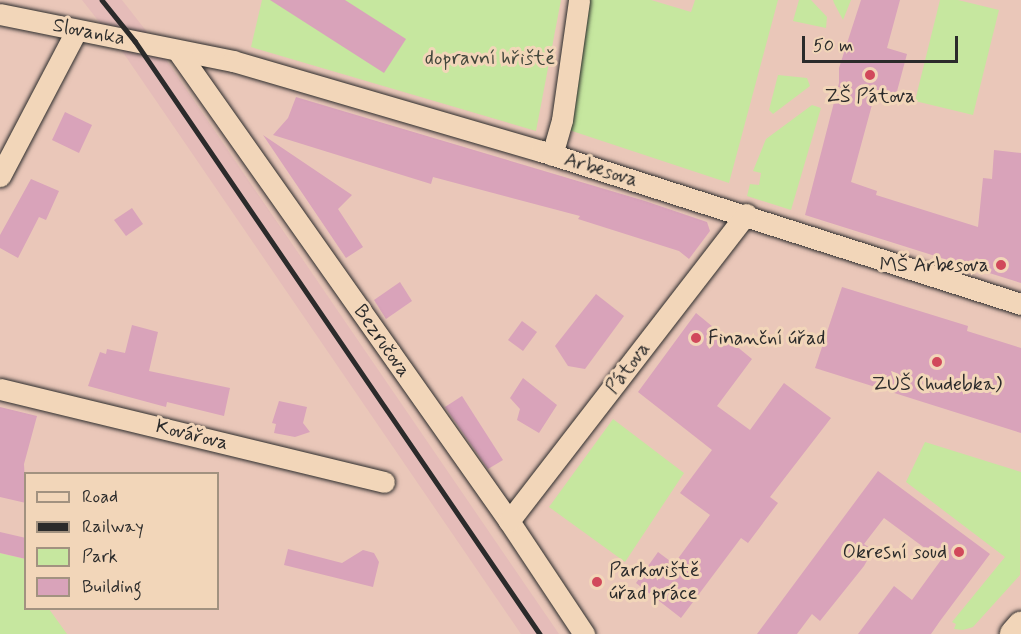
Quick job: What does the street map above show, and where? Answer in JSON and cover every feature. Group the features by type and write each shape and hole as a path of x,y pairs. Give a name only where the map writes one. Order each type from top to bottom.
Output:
{"main road":[{"path":"1014,634 1021,626"}],"street":[{"path":"552,155 562,120 579,0"},
{"name":"Slovanka","path":"0,14 177,50"},
{"path":"0,176 76,31"},
{"name":"Arbesova","path":"177,50 233,61 552,155 746,214 1021,304"},
{"name":"Bezručova","path":"177,50 509,521 584,634"},
{"name":"Pátova","path":"509,521 746,214"},
{"name":"Kovářova","path":"0,388 384,482"}],"shaded area":[{"path":"82,0 122,0 147,32 559,634 521,634 122,51"}],"green space":[{"name":"dopravní hřiště","path":"262,0 561,0 536,131 251,47"},
{"path":"587,0 651,0 691,12 695,0 778,0 729,183 566,129"},
{"path":"799,0 811,0 827,17 826,28 793,21"},
{"path":"833,0 851,0 843,20 834,3"},
{"path":"940,0 958,0 999,10 973,115 915,101"},
{"path":"778,75 807,78 810,86 773,114 769,110"},
{"path":"812,105 821,108 791,210 747,196 750,184 759,185 761,173 753,171 766,139"},
{"path":"613,419 684,473 625,562 549,507"},
{"path":"925,442 1021,472 1020,575 973,627 963,630 954,629 956,624 952,622 1005,557 906,482"},
{"path":"0,553 24,559 24,610 50,610 67,634 0,634"}],"building":[{"path":"270,0 345,0 406,39 384,73"},
{"path":"861,0 900,0 887,48 907,54 896,95 876,90 851,182 877,191 876,195 978,227 983,178 992,179 994,150 1021,153 1021,283 805,215 839,83 839,68"},
{"path":"296,97 645,201 707,222 710,231 689,259 679,251 578,219 580,216 433,177 431,184 273,135 288,118"},
{"path":"65,112 92,125 79,153 52,140"},
{"path":"263,135 352,195 338,209 363,247 346,258"},
{"path":"31,179 59,191 46,220 39,217 18,258 0,248 0,235"},
{"path":"132,208 143,224 126,236 114,220"},
{"path":"400,282 412,301 386,319 374,300"},
{"path":"842,287 968,326 967,331 1021,348 1021,433 815,368"},
{"path":"596,294 624,316 585,369 568,366 555,346"},
{"path":"696,313 752,359 717,406 750,430 784,383 831,418 770,497 778,503 748,543 741,538 681,618 636,583 658,552 674,564 710,515 680,493 712,450 638,392"},
{"path":"522,321 537,332 523,351 508,340"},
{"path":"132,325 158,332 149,371 230,388 224,416 167,402 166,407 88,386 100,352 106,354 107,349 125,353"},
{"path":"523,378 557,405 539,433 517,420 520,409 510,398"},
{"path":"462,396 503,460 488,469 445,407"},
{"path":"279,401 307,407 303,423 310,432 295,437 274,433 276,424 272,423"},
{"path":"0,407 37,416 24,464 24,503 0,497"},
{"name":"Okresní soud","path":"878,471 990,554 931,634 858,634 894,586 912,600 941,560 884,518 864,544 873,550 864,566 820,621 812,614 797,634 757,634"},
{"path":"0,532 24,538 24,559 0,553"},
{"path":"288,549 342,563 363,550 374,553 379,562 373,587 284,565"}],"railway":[{"path":"102,0 135,41 540,634"}],"place":[{"name":"ZŠ Pátova","path":"870,75"},
{"name":"MŠ Arbesova","path":"1001,265"},
{"name":"Finanční úřad","path":"696,338"},
{"name":"ZUŠ (hudebka)","path":"937,362"},
{"name":"Okresní soud","path":"959,552"},
{"name":"Parkoviště úřad práce","path":"597,582"}]}
